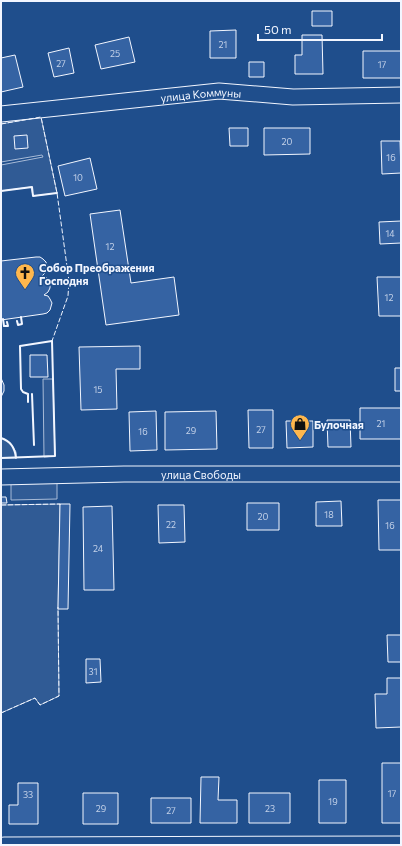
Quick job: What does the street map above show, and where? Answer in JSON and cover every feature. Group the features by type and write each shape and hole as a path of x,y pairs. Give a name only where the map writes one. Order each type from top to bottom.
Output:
{"street":[{"name":"улица Коммуны","path":"1,114 219,91 293,97 401,95"},
{"name":"улица Свободы","path":"1,477 124,474 401,474"},
{"path":"4,845 401,844"}],"shaded area":[{"path":"41,117 57,193 33,196 31,187 1,191 1,165 43,157 42,155 1,162 1,124"},
{"path":"43,379 53,379 55,456 44,457"},
{"path":"1,438 11,444 16,452 16,458 1,458"},
{"path":"57,475 57,499 11,500 11,477"},
{"path":"60,504 58,609 59,696 40,705 35,698 1,713 1,505"}],"building":[{"path":"312,11 332,11 332,26 312,26"},
{"path":"236,30 236,58 210,58 210,31"},
{"path":"302,35 322,35 323,74 295,74 295,55 302,55"},
{"path":"129,37 135,62 101,69 95,45"},
{"path":"69,48 74,73 54,77 48,53"},
{"path":"363,51 401,51 401,78 363,78"},
{"path":"15,55 23,87 1,92 1,58"},
{"path":"249,62 264,62 264,77 249,77"},
{"path":"229,128 248,128 248,146 230,146"},
{"path":"264,128 310,128 310,154 264,155"},
{"path":"27,135 28,148 15,149 14,136"},
{"path":"381,141 400,141 401,173 382,174"},
{"path":"90,158 97,189 65,196 58,166"},
{"path":"120,210 131,283 174,277 179,315 106,325 90,214"},
{"path":"401,221 401,243 380,244 379,222"},
{"name":"Собор Преображения Господня","path":"40,257 46,262 47,269 42,276 49,280 50,284 48,292 44,295 48,296 52,303 50,310 43,314 1,320 1,261"},
{"path":"377,277 401,277 401,316 379,316"},
{"path":"140,346 140,369 116,369 117,409 81,410 79,347"},
{"path":"30,355 47,355 48,377 30,377"},
{"path":"395,368 401,368 401,391 395,391"},
{"path":"1,378 4,385 4,391 1,397"},
{"path":"360,408 401,408 401,439 360,439"},
{"path":"248,410 273,410 273,448 249,448"},
{"path":"156,411 157,450 130,451 129,412"},
{"path":"216,411 217,449 165,450 165,412"},
{"path":"327,420 350,420 351,447 328,447"},
{"path":"286,421 313,421 313,447 287,448"},
{"path":"1,497 6,497 7,503 1,503"},
{"path":"378,500 401,500 401,550 379,550"},
{"path":"341,501 342,526 316,526 316,502"},
{"path":"247,503 279,503 279,530 247,530"},
{"path":"60,504 70,504 68,609 58,609"},
{"path":"158,505 184,505 185,542 159,543"},
{"path":"112,506 114,590 84,590 83,507"},
{"path":"387,635 401,635 401,662 388,662"},
{"path":"86,659 100,659 101,682 86,683"},
{"path":"387,678 401,678 401,727 376,728 375,694 387,694"},
{"path":"382,763 401,763 401,823 382,823"},
{"path":"201,777 219,777 218,800 237,800 237,823 200,823"},
{"path":"319,780 346,780 346,823 319,823"},
{"path":"18,783 38,783 38,824 9,824 9,805 18,805"},
{"path":"83,793 118,793 118,824 83,824"},
{"path":"249,793 290,793 290,823 249,823"},
{"path":"151,798 191,798 191,823 151,823"}],"fence":[{"path":"1,124 41,117 57,193 69,281 68,296 52,341"},
{"path":"1,505 60,505"},
{"path":"1,713 35,698 40,705 59,696 58,607"}],"wall":[{"path":"1,191 32,187 33,196 57,193"},
{"path":"17,321 18,325 22,324 21,317"},
{"path":"3,319 4,326 8,326 7,322"},
{"path":"1,458 55,456 52,341 20,346 21,389 23,392 28,394 28,402"},
{"path":"32,394 34,445"},
{"path":"1,438 12,445 16,458"}],"place":[{"name":"Собор Преображения Господня","path":"25,290"},
{"name":"Булочная","path":"300,441"}]}
